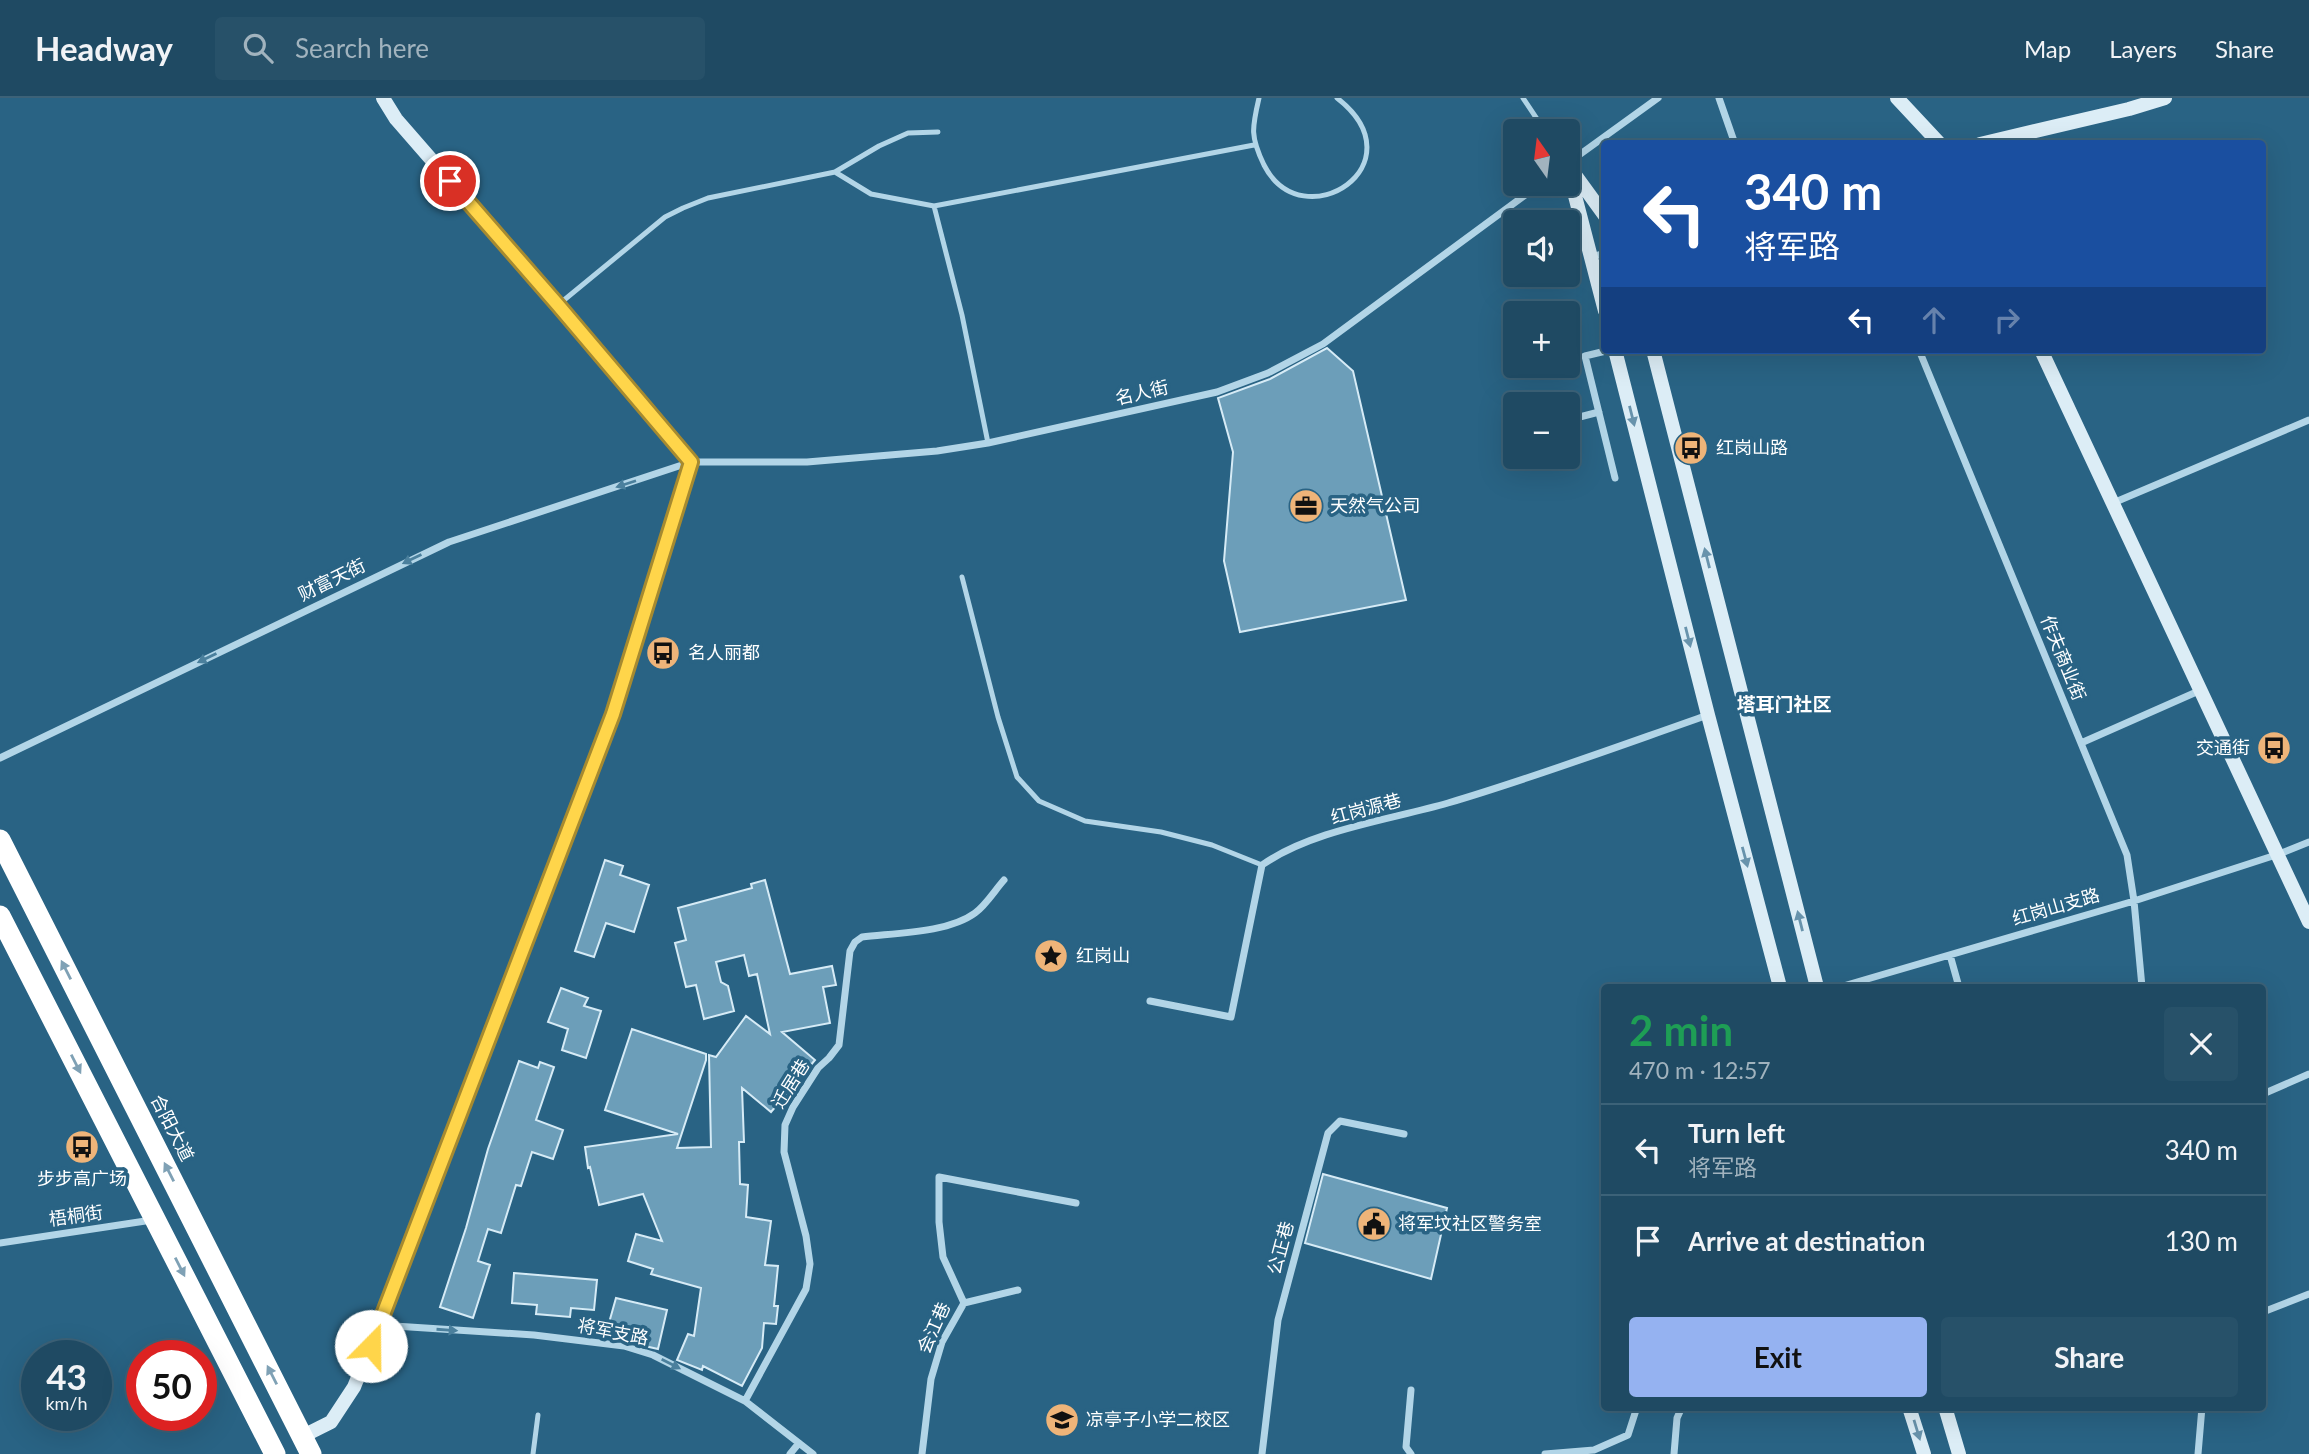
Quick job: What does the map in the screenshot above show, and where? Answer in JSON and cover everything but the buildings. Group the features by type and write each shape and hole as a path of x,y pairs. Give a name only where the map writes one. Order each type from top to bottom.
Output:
{"highway":[{"name":"合阳大道","path":"0,840 307,1445"},
{"path":"0,916 273,1452"}],"main road":[{"path":"318,1454 307,1445 331,1422 354,1387 613,714 691,462 396,119 373,98"},
{"path":"383,98 396,119"},
{"path":"1897,98 1936,140"},
{"path":"1998,140 2129,110 2165,98"},
{"path":"1580,182 1601,211"},
{"path":"1578,196 1598,255 1601,279"},
{"path":"1614,354 1779,984"},
{"path":"1654,354 1816,984"},
{"path":"2043,354 2309,922"},
{"path":"1910,1411 1924,1454"},
{"path":"1946,1411 1959,1454"}],"street":[{"path":"1602,140 1658,98"},
{"path":"1719,98 1734,140"},
{"path":"1580,157 1601,141"},
{"name":"名人街","path":"691,462 807,462 936,451 988,443 1217,392 1268,373 1323,344 1524,196"},
{"path":"1601,353 1585,356 1615,478"},
{"name":"作夫商业街","path":"1921,354 2127,855 2142,984"},
{"path":"1580,417 1599,412"},
{"path":"2113,503 2309,420"},
{"name":"财富天街","path":"0,758 449,542 691,462"},
{"path":"2081,743 2201,690"},
{"name":"红岗源巷","path":"1262,865 1281,852 1320,837 1515,782 1707,715"},
{"name":"红岗山支路","path":"1850,984 2134,901 2309,842"},
{"path":"1150,1001 1231,1017 1262,865"},
{"name":"迁居巷","path":"745,1401 806,1289 810,1264 784,1152 785,1125 818,1068 839,1045 850,951 862,937 930,929 958,922 976,912 1004,880"},
{"path":"1950,955 1958,984"},
{"path":"2266,1093 2309,1074"},
{"name":"公正巷","path":"1262,1454 1278,1320 1328,1133 1340,1121 1404,1134"},
{"name":"会江巷","path":"922,1454 931,1379 942,1342 964,1303 943,1257 939,1222 939,1177 1076,1203"},
{"name":"梧桐街","path":"0,1243 156,1220"},
{"path":"964,1303 1018,1290"},
{"path":"2266,1311 2309,1294"},
{"name":"将军支路","path":"379,1325 534,1335 624,1346 653,1355 745,1401 813,1454"},
{"path":"1411,1390 1406,1447 1411,1454"},
{"path":"1545,1454 1594,1450 1628,1435 1636,1411"},
{"path":"1674,1454 1677,1418 1680,1411"},
{"path":"2198,1454 2202,1411"},
{"path":"790,1454 799,1443"}],"lane":[{"path":"1259,98 1254,122 1254,145 1269,175 1291,192 1313,197 1340,190 1357,178 1366,158 1367,142 1360,124 1350,108 1337,98"},
{"path":"1523,98 1537,119"},
{"path":"558,305 664,217 683,208 708,198 835,172 879,146 908,133 938,132"},
{"path":"835,172 871,194 934,206 1254,145"},
{"path":"934,206 962,315 988,443"},
{"path":"962,576 998,717 1017,777 1039,801 1085,821 1161,831 1212,845 1262,865"},
{"path":"533,1454 538,1415"}],"place":[{"name":"红岗山路","path":"1691,448"},
{"name":"天然气公司","path":"1306,506"},
{"name":"名人丽都","path":"663,653"},
{"name":"交通街","path":"2274,748"},
{"name":"红岗山","path":"1051,956"},
{"name":"步步高广场","path":"82,1147"},
{"name":"将军坟社区警务室","path":"1374,1224"},
{"name":"凉亭子小学二校区","path":"1062,1420"}],"district":[{"name":"塔耳门社区","path":"1784,704"}],"route":[{"path":"371,1346 613,714 691,462 450,181"}]}
